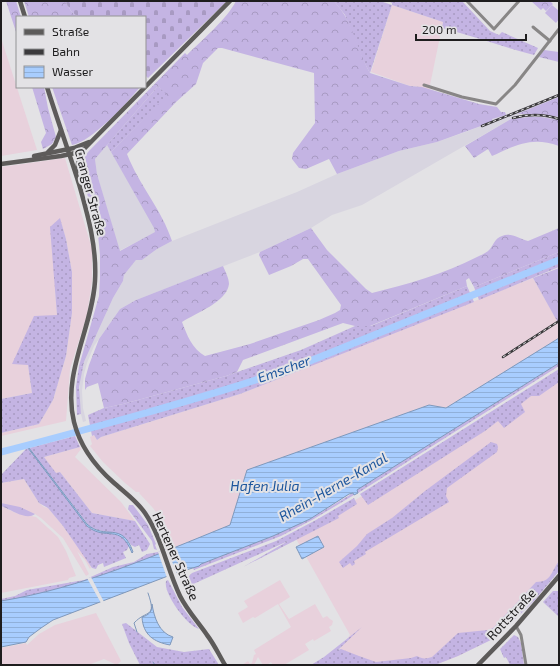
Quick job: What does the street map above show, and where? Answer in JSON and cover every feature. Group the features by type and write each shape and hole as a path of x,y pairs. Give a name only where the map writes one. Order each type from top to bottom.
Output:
{"main road":[{"path":"20,1 25,16"},
{"path":"146,86 230,1"},
{"name":"Cranger Straße","path":"47,88 76,174 91,226 94,250 95,266 93,297 71,383 71,407 83,446"},
{"path":"76,174 79,159 84,149 144,88"},
{"path":"45,156 55,145 61,129"},
{"path":"45,156 76,147 94,139"},
{"path":"1,160 69,154 84,149"},
{"path":"1,164 39,156"},
{"name":"Hertener Straße","path":"83,446 97,467 142,509 155,530 183,602 208,636 225,665"},
{"name":"Rottstraße","path":"478,665 516,626 559,576"}],"street":[{"path":"467,1 494,28 519,1"},
{"path":"532,27 550,41"},
{"path":"424,85 462,97 496,104 515,85 559,29"},
{"path":"516,626 521,635 526,665"}],"shaded area":[{"path":"392,5 443,22 429,90 410,86 371,72"},
{"path":"1,38 37,150 1,156"},
{"path":"559,94 559,97 517,115 542,114 559,117 559,120 541,117 511,119 362,205 332,215 311,228 260,252 136,300 120,309 94,346 87,363 82,391 83,408 86,421 83,422 79,398 80,378 84,362 113,298 123,281 124,275 136,260 142,260 157,249 172,241 297,192 337,174 399,151 437,142 460,134 492,122 492,119"},
{"path":"107,145 156,232 119,251 97,174 95,159"},
{"path":"65,158 92,249 92,281 87,315 70,369 66,421 1,436 1,433 39,424 53,400 66,356 72,313 72,272 66,239 60,219 55,289 57,315 13,364 28,364 32,393 1,399 1,167"},
{"path":"533,278 559,324 559,338 446,408 429,405 247,470 230,525 174,548 165,524 139,493 140,492 136,492 125,483 103,462 90,446 92,444 90,437 94,435 97,440 101,437 240,394"},
{"path":"559,375 559,570 532,601 498,636 458,656 435,665 350,665 336,659 332,660 350,635 295,537"},
{"path":"80,447 81,449 75,457 121,502 135,521 92,513 60,472 56,474 44,457"},
{"path":"24,479 39,503 48,508 86,558 91,567 90,569 85,560 77,551 89,574 86,576 63,538 41,518 35,514 1,503 1,483"},
{"path":"1,506 16,513 36,517 58,537 66,551 76,576 69,578 68,580 1,593"},
{"path":"280,580 290,597 279,604 289,619 315,604 323,618 327,616 333,621 332,625 329,627 331,631 314,641 313,639 305,644 309,650 284,665 273,665 271,662 267,665 263,665 258,657 254,665 242,665 248,661 250,664 252,663 254,655 256,654 254,650 291,627 278,604 255,618 253,617 243,623 238,613 248,607 244,601"},
{"path":"96,613 121,661 117,665 104,659 91,664 92,665 1,665 1,648 26,643 27,645 39,634 55,625"}],"green space":[{"path":"6,1 16,1 21,16 16,16 16,32"},
{"path":"24,1 65,1 71,11 77,16 29,16"},
{"path":"65,1 227,1 148,78 146,76 146,16 77,16 71,11"},
{"path":"236,1 334,1 348,21 370,73 410,86 422,87 479,104 497,107 501,112 505,112 506,115 492,119 492,122 437,142 399,151 337,174 329,159 306,169 299,168 292,159 293,153 315,123 314,73 218,48 203,63 196,84 176,102 127,154 168,230 172,241 157,249 142,260 136,260 124,275 123,281 113,298 83,367 79,366 99,296 100,278 98,235 82,169 83,160 88,152 185,53 187,55 214,29","holes":["158,86 167,95 111,152 155,232 120,251 97,174 95,159"]},
{"path":"334,1 380,1 392,5 370,73 363,60 345,15"},
{"path":"388,1 462,1 490,31 499,35 502,32 538,48 534,55 511,49 442,28 443,22 392,5 392,3"},
{"path":"531,1 550,1 553,4 546,11 543,8 541,10"},
{"path":"552,5 559,11 559,19 556,23 545,13"},
{"path":"544,50 559,52 559,62 539,57"},
{"path":"158,86 168,95 111,152 107,145"},
{"path":"32,88 44,88 56,137 52,144 43,149 41,142 46,133"},
{"path":"52,88 139,88 118,112 98,130 89,137 72,145"},
{"path":"559,97 559,117 542,114 517,114"},
{"path":"530,117 559,120 559,146 541,142 524,143 492,156 488,149 474,158 465,146 511,119"},
{"path":"60,218 66,239 72,272 72,313 66,356 53,400 39,424 1,433 1,399 32,393 28,365 12,364 34,316 57,315 50,227"},
{"path":"311,228 327,250 366,289 372,293 452,269 484,254 490,249 498,238 505,235 512,235 528,241 559,228 559,252 474,287 469,278 466,280 467,286 370,326 355,326 343,323 243,360 237,372 226,376 104,408 98,383 87,387 85,390 85,379 99,339 120,309 136,300 223,266 228,277 229,284 223,296 217,302 182,322 193,346 205,356 250,344 319,320 340,310 341,305 308,259 303,259 291,266 269,275 259,255 260,252"},
{"path":"559,252 559,267 479,300 474,287"},
{"path":"559,268 559,320 557,321 533,278"},
{"path":"467,286 474,302 240,394 101,437 97,440 94,435 92,436 88,415 104,408 226,376 301,350 355,326 371,326"},
{"path":"559,363 559,366 358,493 357,490 360,488"},
{"path":"79,366 83,367 79,387 81,414 77,415 76,387"},
{"path":"559,369 559,382 539,396 531,396 521,404 525,412 504,428 498,421 485,431 368,505 360,494"},
{"path":"75,436 80,447 44,457 56,473 60,472 92,513 135,521 150,544 147,550 142,552 139,545 135,547 131,545 123,536 90,527 29,448"},
{"path":"491,442 497,444 497,452 447,488 446,496 449,502 365,552 366,554 354,561 355,564 352,566 350,563 343,568 339,562 357,546 367,534 392,518 425,491"},
{"path":"28,448 88,527 99,532 116,535 126,540 129,546 127,550 123,552 126,558 104,567 103,563 98,565 96,569 92,568 63,526 48,508 39,503 24,479 1,483 1,475"},
{"path":"353,493 354,495 312,520 281,536 194,570 193,568 273,536 310,519"},
{"path":"354,498 357,504 338,516 339,518 243,567 288,541 189,586 187,578 192,573 276,541"},
{"path":"1,503 20,507 35,514 27,516 18,514 1,506"},
{"path":"129,505 133,505 148,525 157,550 154,549 152,541 128,509"},
{"path":"173,546 174,548 111,573 46,592 1,601 1,599 15,596 27,590 84,580 113,567 134,562 147,554 158,552"},
{"path":"559,561 559,571 534,601 502,632 493,639 458,656 435,665 311,665 324,657 362,627 338,650 341,649 376,662 417,656 421,658 432,657 458,633 488,630 493,628 536,582 541,582 548,578"},
{"path":"168,580 182,607 199,629 194,627 182,616 172,601 166,586 166,581"},
{"path":"553,591 559,591 559,617 543,602"},
{"path":"126,623 157,647 184,652 209,649 219,665 140,665 129,643 122,624"},
{"path":"514,635 518,637 521,643 524,665 510,665 506,657 504,658 500,649"}],"water":[{"path":"559,338 559,363 360,488 357,490 358,493 354,495 353,493 349,494 310,519 273,536 199,566 181,571 53,620 29,637 26,642 1,647 1,601 60,588 89,579 146,559 230,525 247,470 429,405 446,408"},
{"path":"28,448 87,524 94,529 113,532 124,537 129,542 133,552 132,553 123,538 117,535 100,533 87,526"},
{"path":"318,536 324,547 302,559 296,547"},
{"path":"152,604 158,624 164,632 173,637 170,645 154,640 145,629 142,617 150,613"}],"pier":[{"path":"167,549 177,574 167,578 158,552"},
{"path":"91,577 104,602 101,603 87,578"}],"waterway":[{"name":"Emscher","path":"1,452 142,414 268,376 310,361 559,260"},
{"path":"137,632 134,623 151,610 151,601 148,593"}],"railway":[{"path":"482,126 559,95"},
{"path":"513,118 536,115 559,119"},
{"path":"503,357 559,321"}],"water label":[{"name":"Hafen Julia","path":"265,486"},
{"name":"Rhein-Herne-Kanal","path":"333,487"}]}
